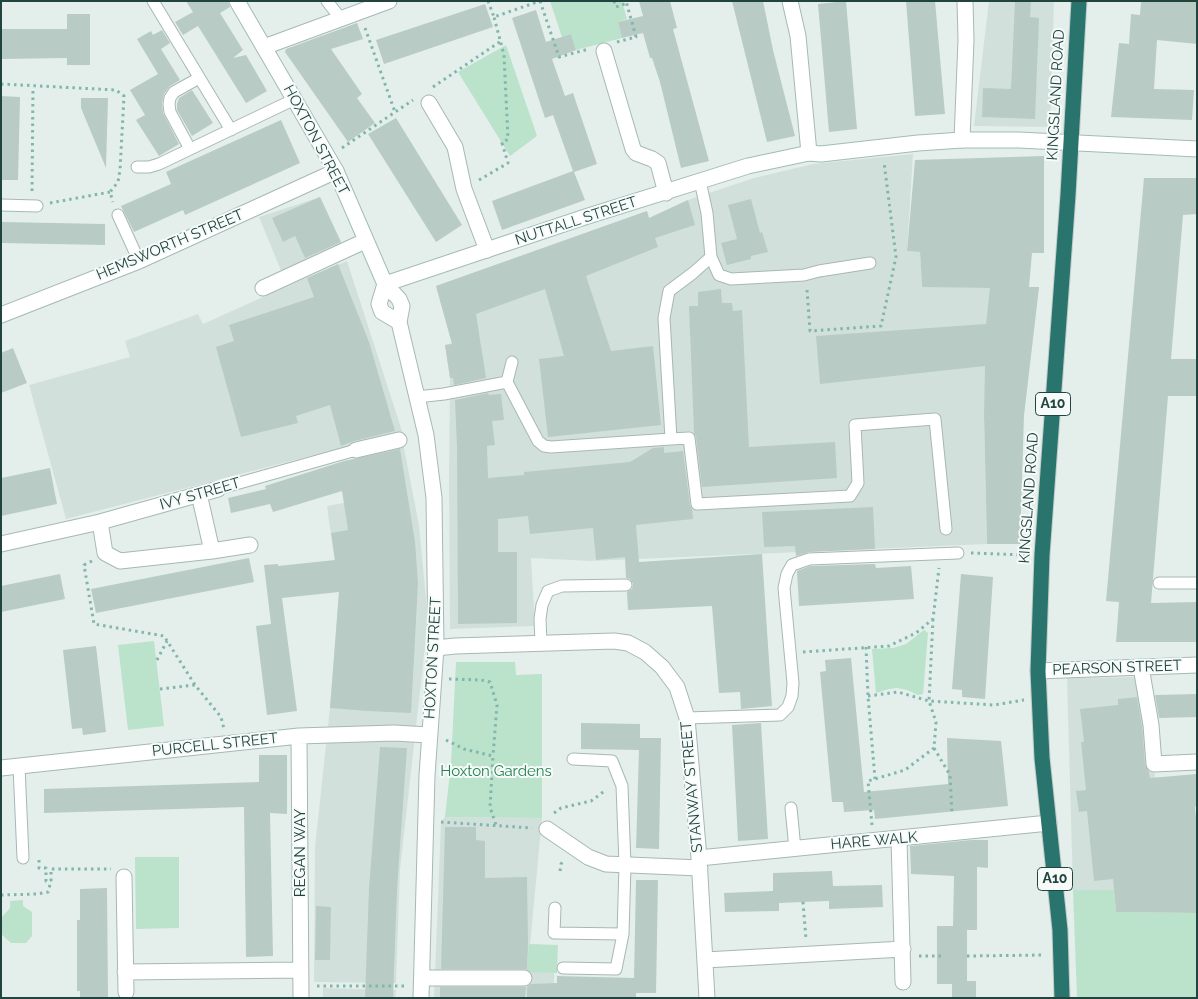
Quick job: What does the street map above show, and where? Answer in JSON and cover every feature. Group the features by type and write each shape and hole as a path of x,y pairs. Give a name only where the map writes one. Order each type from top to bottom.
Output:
{"highway":[{"name":"KINGSLAND ROAD","path":"1062,998 1060,930 1048,824 1038,698 1038,671 1042,555 1079,1"}],"street":[{"name":"HOXTON STREET","path":"237,1 336,171 385,284 399,299 402,306 399,322 426,434 434,498 436,648 429,735 422,987"},
{"path":"264,47 389,1"},
{"path":"790,1 798,36 809,153"},
{"path":"962,140 966,40 965,1"},
{"path":"603,48 633,149 636,153 652,159 658,164 666,193"},
{"path":"429,103 455,148 464,189 487,250"},
{"name":"NUTTALL STREET","path":"385,284 585,216 666,193 748,166 809,153 822,154 962,140 1019,140 1197,148"},
{"name":"HEMSWORTH STREET","path":"1,315 139,261 336,171"},
{"path":"263,288 365,241"},
{"name":"IVY STREET","path":"356,450 399,440"},
{"name":"IVY STREET","path":"1,544 100,522 218,489"},
{"path":"199,494 212,551"},
{"path":"100,522 106,553 120,561 250,545"},
{"name":"STANWAY STREET","path":"436,648 614,641 628,643 646,652 662,667 677,687 687,718 699,863 707,998"},
{"name":"PEARSON STREET","path":"1038,671 1197,665"},
{"path":"1141,667 1151,725 1154,764 1197,762"},
{"name":"PURCELL STREET","path":"1,768 299,736 394,733 429,735"},
{"name":"REGAN WAY","path":"299,736 301,992"},
{"name":"HARE WALK","path":"547,829 588,857 606,864 625,865 699,863 794,849 874,840 1048,824"},
{"path":"899,839 903,982"},
{"path":"124,878 126,992"},
{"path":"705,960 807,954 903,953"},
{"path":"126,972 301,970"},
{"path":"422,987 524,978"}],"lane":[{"path":"168,1 155,4 231,130"},
{"path":"327,1 341,20"},
{"path":"190,149 170,112 169,104 174,92 199,78"},
{"path":"137,167 149,167 159,164 295,99"},
{"path":"700,182 707,213 711,257 719,275 731,279 804,276 819,271 870,263"},
{"path":"1,205 35,206"},
{"path":"118,215 139,261"},
{"path":"671,439 664,318 669,292 711,257"},
{"path":"512,362 507,382 538,441 544,446 689,438 696,504 850,496 858,483 855,425 935,419 946,529"},
{"path":"417,397 507,382"},
{"name":"IVY STREET","path":"218,489 356,450"},
{"path":"687,718 780,715 788,707 792,696 793,683 784,588 787,574 792,565 809,559 958,553"},
{"path":"1159,583 1197,584"},
{"path":"541,643 540,619 542,605 548,591 562,586 626,586"},
{"path":"563,968 616,970 623,934 625,865 622,786 612,761 573,759"},
{"path":"19,766 23,858"},
{"path":"792,808 794,849"},
{"path":"555,908 554,933 623,934"}],"path":[{"path":"464,189 508,162 502,142 508,139 504,56 488,1"},
{"path":"494,18 540,1 559,57 603,48 636,37 627,2 616,7 614,1"},
{"path":"360,12 395,112"},
{"path":"1,84 116,90 124,96 120,170 118,182 110,192 35,206 33,86"},
{"path":"800,287 807,287 810,331 881,326 896,257 882,147"},
{"path":"110,192 118,215"},
{"path":"106,553 84,566 94,624 164,636 195,685 221,717 229,744"},
{"path":"958,553 1042,555"},
{"path":"941,554 933,618 930,701 936,722 934,748 950,775 953,833"},
{"path":"790,653 889,646 916,633 933,618"},
{"path":"156,660 167,640"},
{"path":"866,647 875,779"},
{"path":"434,679 481,680 490,682 497,705 490,807 496,825"},
{"path":"160,689 195,685"},
{"path":"868,696 898,692 930,701 994,705 1038,698"},
{"path":"429,735 452,742 464,750 493,756"},
{"path":"874,840 868,780 905,770 934,748"},
{"path":"426,821 547,829 555,812 560,808 591,801 619,779"},
{"path":"1,895 48,892 51,881 51,869 123,869 124,878"},
{"path":"46,870 46,881 51,881"},
{"path":"803,902 807,954"},
{"path":"903,953 942,956"},
{"path":"967,956 1061,955"},
{"path":"301,992 422,987"}],"shaded area":[{"path":"989,1 1054,1 1050,127 974,126"},
{"path":"913,154 907,251 920,252 922,286 1039,287 1024,415 984,416 987,544 591,561 531,558 535,626 450,629 450,378 445,345 452,343 436,286 647,211 649,218 688,200 754,178 813,164"},
{"path":"320,197 342,245 282,273 259,217"},
{"path":"347,261 403,434 353,445 66,519 29,385 130,357 125,341 198,314 203,324"},
{"path":"403,443 419,525 428,620 400,870 396,983 314,982 315,847 330,708 339,592 327,506 365,499 358,456"},
{"path":"1144,677 1155,777 1166,850 1195,890 1073,890 1067,678"},
{"path":"445,817 542,818 530,945 554,945 554,998 434,998 441,822"},
{"path":"323,988 396,990 395,998 323,998"}],"green space":[{"path":"550,1 622,1 627,19 618,22 622,38 576,50 571,34 562,37"},
{"path":"506,45 537,136 510,156 458,72"},
{"path":"924,630 928,633 923,694 918,695 897,688 876,693 872,649 893,648 906,644"},
{"path":"154,641 164,726 128,730 118,645"},
{"name":"Hoxton Gardens","path":"456,662 515,662 516,675 542,674 542,818 445,817 451,764"},
{"path":"135,857 179,857 179,928 136,929"},
{"path":"1073,890 1114,890 1116,912 1197,913 1197,998 1077,998"},
{"path":"23,900 23,906 32,912 32,936 26,943 11,943 1,934 1,918 10,908 10,901"},
{"path":"529,944 558,945 557,973 527,972"}],"building":[{"path":"186,1 228,1 230,7 220,13 243,50 233,58 246,55 267,91 246,103 198,26 183,35 175,22 193,12"},
{"path":"639,1 670,1 677,28 673,29 709,161 681,168 660,82 652,58 650,58 643,33 622,38 618,22 643,16"},
{"path":"732,1 763,1 773,50 795,136 767,142"},
{"path":"846,1 857,129 829,132 818,4"},
{"path":"906,1 935,1 945,114 915,116"},
{"path":"1015,1 1031,1 1030,17 1039,18 1035,119 982,117 983,88 1011,89"},
{"path":"1141,1 1197,1 1197,44 1157,40 1154,89 1194,90 1192,120 1111,117 1119,43 1129,44 1131,14 1140,15"},
{"path":"485,4 493,27 384,64 376,40"},
{"path":"536,10 546,42 571,34 576,50 552,59 565,96 573,93 597,164 574,172 585,200 502,230 492,201 573,171 553,115 545,118 512,18"},
{"path":"67,14 90,14 90,65 67,65 67,58 1,59 1,29 67,29"},
{"path":"357,23 363,39 331,49 362,94 357,98 375,123 348,142 285,52 286,49"},
{"path":"162,30 170,43 161,49 180,80 170,86 164,94 162,103 163,113 179,144 159,156 136,120 145,115 130,90 158,74 137,39 151,31 153,35"},
{"path":"192,90 213,123 192,136 177,110 177,104 179,98"},
{"path":"1,96 20,97 18,180 1,180"},
{"path":"81,98 108,98 106,168 81,108"},
{"path":"396,118 462,225 436,242 368,134"},
{"path":"281,120 300,163 185,215 183,210 134,232 121,206 171,184 166,172"},
{"path":"1044,156 1044,253 1032,253 1029,287 1039,287 1024,415 1020,544 987,544 984,416 985,366 820,384 816,336 986,324 990,288 922,287 920,252 907,251 915,160"},
{"path":"1144,178 1197,178 1197,214 1183,215 1171,359 1197,359 1197,396 1168,396 1151,603 1197,602 1197,642 1116,642 1119,602 1106,601"},
{"path":"320,197 341,242 305,258 295,236 283,242 272,218"},
{"path":"751,199 760,233 762,232 768,252 751,256 751,259 727,265 721,243 737,239 728,205"},
{"path":"688,200 695,225 655,238 658,247 586,276 611,351 653,346 661,425 548,437 539,359 564,356 545,289 476,314 486,378 454,385 453,378 450,378 445,345 452,344 436,286 647,211 649,218"},
{"path":"1,222 105,224 105,245 1,243"},
{"path":"338,264 369,342 395,431 341,446 330,405 296,416 298,423 241,437 216,347 234,341 229,325 314,297 307,278"},
{"path":"721,289 722,303 732,303 733,311 742,310 749,447 835,442 837,478 702,487 694,433 689,306 698,306 698,292"},
{"path":"13,348 27,383 1,393 1,353"},
{"path":"488,393 489,395 501,394 504,420 492,421 495,445 487,446 488,478 524,475 524,472 630,462 653,448 664,447 664,453 683,451 693,519 636,525 639,562 762,554 772,706 741,709 740,692 719,693 712,606 628,610 627,592 632,589 633,584 630,579 626,578 625,557 596,560 593,528 530,534 528,516 498,519 498,552 517,552 517,623 458,624 455,400"},
{"path":"400,449 415,542 418,583 411,713 330,708 339,592 282,598 297,711 267,715 256,626 271,624 264,565 278,564 278,566 335,560 331,533 348,530 342,491 273,512 270,504 231,513 228,498 266,489 265,486 344,461"},
{"path":"50,468 57,504 1,516 1,478"},
{"path":"873,507 875,549 809,552 796,556 795,546 764,547 762,512"},
{"path":"249,558 254,582 96,613 91,589"},
{"path":"875,564 876,568 911,566 914,599 799,606 797,571 810,566"},
{"path":"60,574 65,599 1,612 1,586"},
{"path":"961,574 993,577 985,699 962,697 962,690 952,689"},
{"path":"96,646 106,732 83,735 82,728 72,729 63,650"},
{"path":"851,658 864,792 948,784 947,738 1001,741 1008,806 875,819 874,810 844,812 843,802 832,802 820,672 826,671 825,660"},
{"path":"1197,694 1197,717 1159,718 1155,695"},
{"path":"1137,697 1142,726 1145,765 1150,778 1197,774 1197,805 1195,807 1197,828 1197,913 1116,912 1113,879 1094,881 1087,811 1079,812 1076,791 1086,790 1081,742 1084,742 1080,709 1118,705 1118,699"},
{"path":"581,723 640,724 640,738 661,738 659,849 636,848 639,750 581,749"},
{"path":"761,723 768,839 738,841 732,725"},
{"path":"380,747 407,748 397,889 393,998 365,998 369,888"},
{"path":"259,755 287,755 287,814 270,813 273,956 246,957 244,807 44,813 44,789 259,782"},
{"path":"445,827 476,827 476,840 485,841 485,878 527,877 527,969 441,969"},
{"path":"988,840 988,868 977,867 977,930 967,930 967,981 976,981 976,998 952,998 952,984 937,984 937,926 953,926 954,876 911,874 910,846"},
{"path":"832,871 833,886 882,885 883,907 829,909 829,901 779,903 779,911 725,912 724,893 773,891 773,873"},
{"path":"636,880 658,880 656,993 636,993 636,998 527,998 527,987 531,984 557,983 557,976 634,978"},
{"path":"107,888 108,998 80,998 80,991 77,991 77,920 80,920 80,889"},
{"path":"316,906 331,907 330,960 315,960"},
{"path":"440,987 526,987 525,998 440,998"}]}
